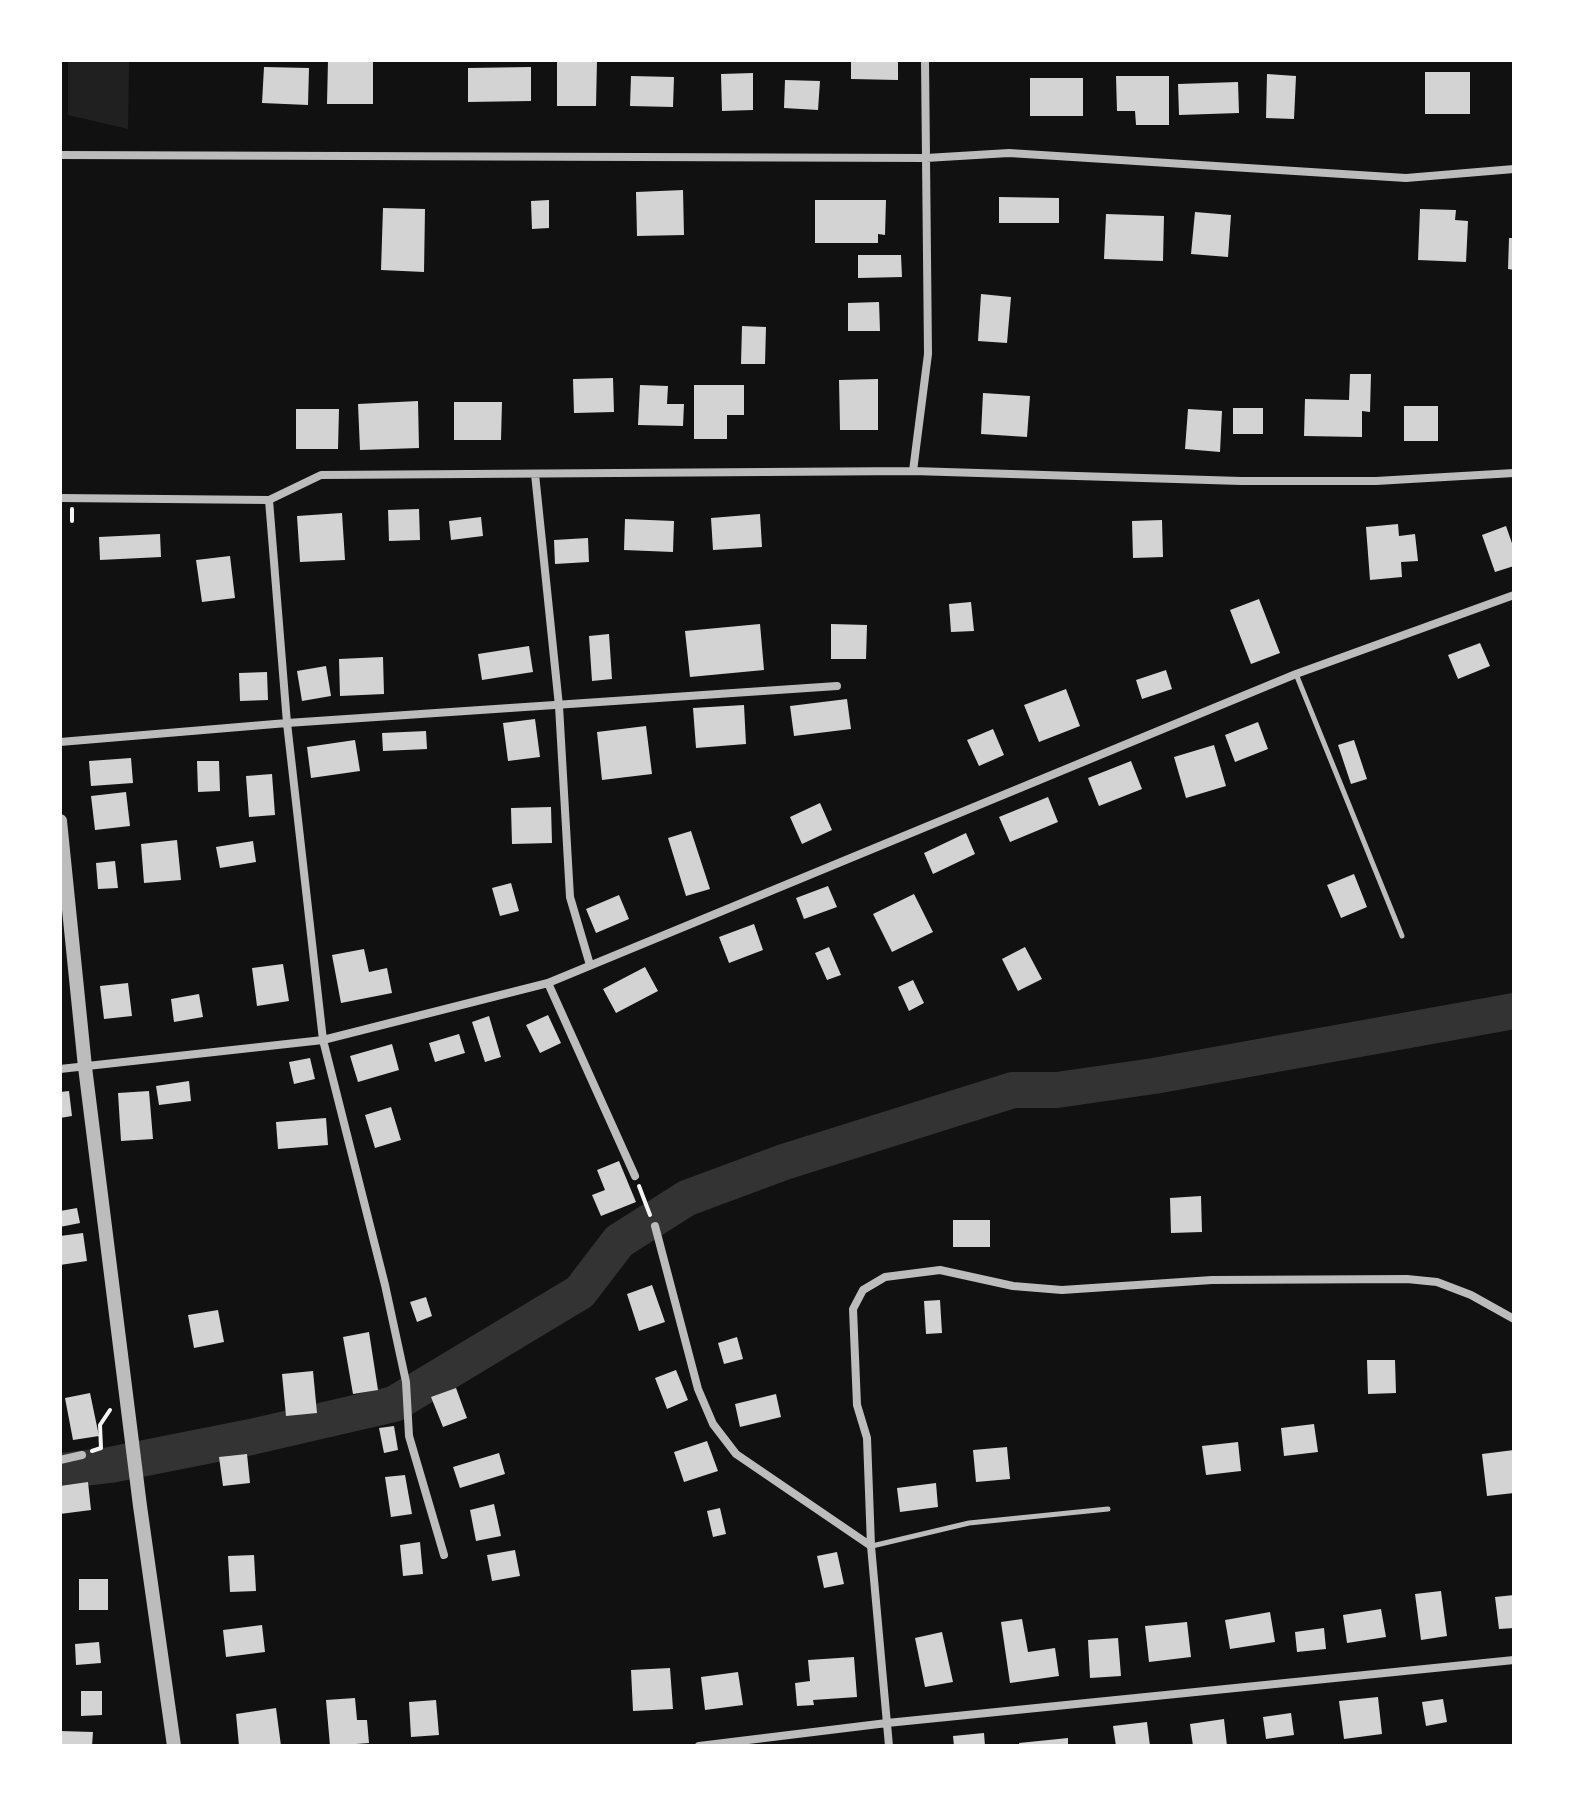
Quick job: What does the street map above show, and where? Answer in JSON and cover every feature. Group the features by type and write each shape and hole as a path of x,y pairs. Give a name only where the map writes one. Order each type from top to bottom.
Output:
{"street":[{"path":"913,471 928,354 925,60"},
{"path":"60,155 926,158 1009,153 1406,178 1514,169"},
{"path":"60,498 269,500 321,475 913,471 1346,481 1514,473"},
{"path":"535,474 559,706 570,897 590,965"},
{"path":"269,500 287,723 323,1040 385,1285 406,1382 409,1436 444,1555"},
{"path":"60,1069 323,1040 548,983 1296,674 1514,595"},
{"path":"60,742 287,723 837,686"},
{"path":"60,821 120,1404 140,1506 174,1746"},
{"path":"548,983 635,1176"},
{"path":"655,1226 698,1389 713,1424 736,1454 871,1546"},
{"path":"889,1746 871,1546 867,1438 857,1405 853,1309 863,1290 885,1277 940,1270 1013,1286 1062,1290 1212,1280 1407,1279 1437,1282 1471,1295 1514,1319"},
{"path":"60,1460 82,1455"},
{"path":"699,1746 887,1723 1514,1660"}],"lane":[{"path":"1296,674 1402,936"},
{"path":"871,1546 969,1523 1108,1509"}],"path":[{"path":"635,1176 655,1226"},
{"path":"82,1455 101,1448 100,1425 120,1404"}],"shaded area":[{"path":"68,60 129,60 128,129 68,115"}],"building":[{"path":"328,60 373,60 373,104 327,104"},
{"path":"557,60 597,60 596,106 557,106"},
{"path":"851,60 898,60 898,80 851,79"},
{"path":"264,67 309,68 308,105 262,103"},
{"path":"531,67 531,101 468,102 468,68"},
{"path":"1425,72 1470,72 1470,114 1425,114"},
{"path":"753,73 753,110 722,111 721,74"},
{"path":"1267,74 1296,76 1294,119 1266,118"},
{"path":"631,76 674,77 673,107 630,106"},
{"path":"1116,76 1169,76 1169,125 1136,125 1135,111 1117,111"},
{"path":"1030,78 1083,78 1083,116 1030,116"},
{"path":"785,80 820,81 818,110 784,108"},
{"path":"1238,82 1239,113 1179,115 1178,84"},
{"path":"683,190 684,235 637,236 636,192"},
{"path":"999,197 1059,198 1059,223 999,223"},
{"path":"549,200 549,228 532,229 531,201"},
{"path":"815,200 886,200 885,235 878,234 878,243 815,243"},
{"path":"383,208 425,209 424,272 381,270"},
{"path":"1420,209 1456,210 1455,220 1468,221 1466,262 1418,260"},
{"path":"1195,212 1231,215 1228,257 1191,254"},
{"path":"1106,214 1164,216 1163,261 1104,259"},
{"path":"1509,238 1514,238 1514,270 1508,269"},
{"path":"858,255 901,255 902,277 858,278"},
{"path":"981,294 1011,297 1007,343 978,341"},
{"path":"879,302 880,331 848,331 848,303"},
{"path":"742,326 766,327 765,364 741,364"},
{"path":"1350,374 1371,374 1370,412 1362,411 1362,437 1304,436 1305,399 1349,400"},
{"path":"613,378 614,412 574,413 573,379"},
{"path":"878,379 878,430 840,430 839,380"},
{"path":"640,385 668,386 667,404 684,404 683,426 638,425"},
{"path":"694,385 744,385 744,415 727,415 727,439 694,439"},
{"path":"983,393 1030,396 1027,437 981,434"},
{"path":"418,401 419,448 360,450 358,404"},
{"path":"454,402 502,402 501,440 454,440"},
{"path":"1404,406 1438,406 1438,441 1404,441"},
{"path":"1233,408 1263,408 1263,434 1233,434"},
{"path":"296,409 339,409 338,449 296,449"},
{"path":"1188,409 1222,411 1220,452 1185,449"},
{"path":"419,509 420,540 389,541 388,510"},
{"path":"342,513 345,560 300,562 297,516"},
{"path":"760,514 762,547 713,550 711,518"},
{"path":"481,517 483,536 451,540 449,521"},
{"path":"625,519 674,521 673,552 624,550"},
{"path":"1162,520 1163,557 1133,558 1132,521"},
{"path":"1398,524 1399,536 1415,534 1418,561 1401,562 1402,577 1370,580 1366,527"},
{"path":"1506,526 1514,549 1514,566 1495,572 1482,535"},
{"path":"160,534 161,557 100,560 99,537"},
{"path":"588,538 589,562 555,564 554,540"},
{"path":"230,556 235,598 202,602 196,560"},
{"path":"1259,599 1280,653 1251,664 1230,610"},
{"path":"971,602 974,631 951,632 949,604"},
{"path":"760,624 764,670 690,677 685,631"},
{"path":"831,624 867,625 866,659 831,659"},
{"path":"609,634 612,679 592,681 589,636"},
{"path":"1480,643 1490,666 1458,679 1448,655"},
{"path":"529,646 533,672 482,680 478,654"},
{"path":"383,657 384,694 340,696 339,659"},
{"path":"326,666 331,696 302,701 297,671"},
{"path":"1166,670 1172,689 1142,699 1136,680"},
{"path":"267,672 268,700 240,701 239,673"},
{"path":"1066,689 1080,726 1039,742 1024,705"},
{"path":"847,699 851,729 794,736 790,706"},
{"path":"744,705 746,744 696,748 693,708"},
{"path":"535,719 540,757 508,761 503,723"},
{"path":"1258,722 1268,749 1235,762 1225,735"},
{"path":"646,726 652,774 602,780 597,732"},
{"path":"993,729 1004,755 979,766 967,740"},
{"path":"426,731 427,749 383,751 382,733"},
{"path":"355,740 360,771 311,778 307,747"},
{"path":"1354,740 1367,779 1351,784 1338,745"},
{"path":"1214,745 1226,786 1186,798 1174,757"},
{"path":"131,758 133,783 91,786 89,761"},
{"path":"197,761 219,761 220,791 198,792"},
{"path":"1131,761 1142,789 1099,806 1088,778"},
{"path":"272,774 275,815 249,817 246,776"},
{"path":"126,792 130,826 95,830 91,796"},
{"path":"1048,797 1058,822 1010,842 999,817"},
{"path":"820,803 832,830 802,844 790,817"},
{"path":"551,807 552,843 512,844 511,808"},
{"path":"691,831 710,889 686,896 668,838"},
{"path":"966,833 975,854 933,874 924,853"},
{"path":"177,840 181,880 144,883 141,844"},
{"path":"253,841 256,862 220,868 216,847"},
{"path":"115,861 118,888 98,889 96,863"},
{"path":"1354,874 1367,907 1341,918 1327,885"},
{"path":"511,883 519,911 500,916 492,888"},
{"path":"828,886 837,907 804,919 796,898"},
{"path":"914,894 933,932 892,952 873,914"},
{"path":"619,895 629,919 596,933 586,909"},
{"path":"754,924 763,950 729,963 719,937"},
{"path":"829,947 841,975 827,980 815,953"},
{"path":"1025,947 1042,979 1018,991 1002,959"},
{"path":"364,949 369,972 387,968 392,993 341,1003 332,955"},
{"path":"283,964 289,1001 257,1006 252,968"},
{"path":"645,967 658,991 616,1013 603,989"},
{"path":"913,980 924,1003 909,1011 898,987"},
{"path":"128,983 132,1016 104,1019 100,986"},
{"path":"199,994 203,1017 174,1022 171,999"},
{"path":"548,1015 561,1043 540,1053 526,1025"},
{"path":"489,1016 501,1057 485,1062 472,1022"},
{"path":"459,1034 465,1053 435,1062 429,1043"},
{"path":"392,1044 399,1070 358,1082 350,1056"},
{"path":"310,1058 315,1079 294,1084 289,1062"},
{"path":"189,1081 191,1101 159,1105 156,1086"},
{"path":"69,1091 72,1116 60,1118 60,1092"},
{"path":"149,1091 153,1139 121,1141 118,1093"},
{"path":"391,1107 401,1140 375,1148 365,1115"},
{"path":"326,1118 328,1145 278,1149 276,1122"},
{"path":"619,1161 636,1202 601,1216 592,1195 605,1190 597,1170"},
{"path":"1201,1196 1202,1232 1171,1233 1170,1198"},
{"path":"77,1208 80,1223 60,1227 60,1211"},
{"path":"953,1220 990,1220 990,1247 953,1247"},
{"path":"83,1233 87,1261 60,1265 60,1236"},
{"path":"652,1285 665,1322 639,1331 627,1294"},
{"path":"426,1297 432,1316 417,1322 410,1302"},
{"path":"940,1300 942,1333 926,1334 924,1301"},
{"path":"218,1310 224,1342 194,1348 188,1315"},
{"path":"369,1332 378,1390 353,1394 343,1337"},
{"path":"737,1337 743,1359 724,1364 718,1343"},
{"path":"1367,1360 1395,1360 1396,1393 1368,1394"},
{"path":"676,1370 688,1400 667,1409 655,1378"},
{"path":"313,1371 317,1413 286,1416 282,1374"},
{"path":"456,1388 467,1418 443,1427 431,1397"},
{"path":"90,1393 99,1436 73,1440 65,1398"},
{"path":"776,1394 781,1417 740,1427 735,1404"},
{"path":"1314,1424 1318,1452 1284,1456 1281,1428"},
{"path":"394,1426 398,1450 384,1453 379,1428"},
{"path":"707,1441 718,1471 684,1482 674,1452"},
{"path":"1238,1442 1241,1471 1206,1475 1202,1446"},
{"path":"1007,1447 1010,1479 976,1482 973,1450"},
{"path":"1514,1450 1514,1493 1487,1496 1482,1454"},
{"path":"499,1453 505,1474 460,1488 453,1467"},
{"path":"247,1454 250,1483 223,1486 219,1457"},
{"path":"405,1475 412,1514 391,1517 385,1477"},
{"path":"88,1482 91,1510 60,1514 60,1486"},
{"path":"936,1483 938,1507 900,1512 897,1488"},
{"path":"494,1504 501,1536 476,1541 470,1510"},
{"path":"720,1508 726,1534 713,1537 707,1511"},
{"path":"420,1542 423,1574 403,1576 400,1545"},
{"path":"515,1550 520,1576 492,1581 487,1555"},
{"path":"837,1552 844,1584 824,1588 817,1556"},
{"path":"254,1555 256,1591 230,1592 228,1556"},
{"path":"79,1579 108,1579 108,1610 79,1610"},
{"path":"1441,1591 1447,1636 1421,1640 1415,1594"},
{"path":"1514,1595 1514,1628 1499,1629 1495,1597"},
{"path":"1381,1609 1386,1637 1347,1643 1343,1615"},
{"path":"1270,1612 1275,1642 1230,1649 1225,1620"},
{"path":"1022,1619 1028,1652 1055,1648 1059,1676 1010,1683 1001,1622"},
{"path":"1187,1622 1191,1657 1149,1662 1145,1626"},
{"path":"262,1625 265,1652 226,1657 223,1630"},
{"path":"1324,1628 1326,1649 1297,1652 1295,1632"},
{"path":"942,1632 953,1682 925,1687 915,1638"},
{"path":"1118,1638 1121,1676 1090,1678 1088,1640"},
{"path":"99,1642 101,1663 76,1665 75,1644"},
{"path":"854,1657 857,1697 813,1700 814,1705 797,1706 795,1683 810,1681 808,1660"},
{"path":"670,1668 673,1709 633,1711 631,1670"},
{"path":"738,1672 743,1705 705,1710 701,1677"},
{"path":"81,1691 102,1691 102,1715 81,1716"},
{"path":"1378,1697 1382,1734 1344,1739 1339,1701"},
{"path":"355,1698 357,1720 367,1720 369,1743 330,1746 326,1700"},
{"path":"1443,1699 1447,1722 1426,1726 1422,1702"},
{"path":"436,1700 439,1735 411,1737 409,1702"},
{"path":"276,1708 281,1746 239,1746 236,1714"},
{"path":"1291,1713 1294,1735 1266,1739 1263,1717"},
{"path":"1224,1719 1227,1746 1193,1746 1190,1724"},
{"path":"1147,1722 1150,1746 1116,1746 1113,1726"},
{"path":"60,1731 93,1732 92,1746 60,1746"},
{"path":"984,1733 985,1746 954,1746 953,1736"},
{"path":"1068,1738 1068,1746 1020,1746 1019,1743"}],"waterway":[{"path":"60,1471 110,1465 251,1437 394,1404 580,1292 619,1241 687,1198 784,1162 1013,1090 1057,1090 1154,1076 1514,1011"}]}
